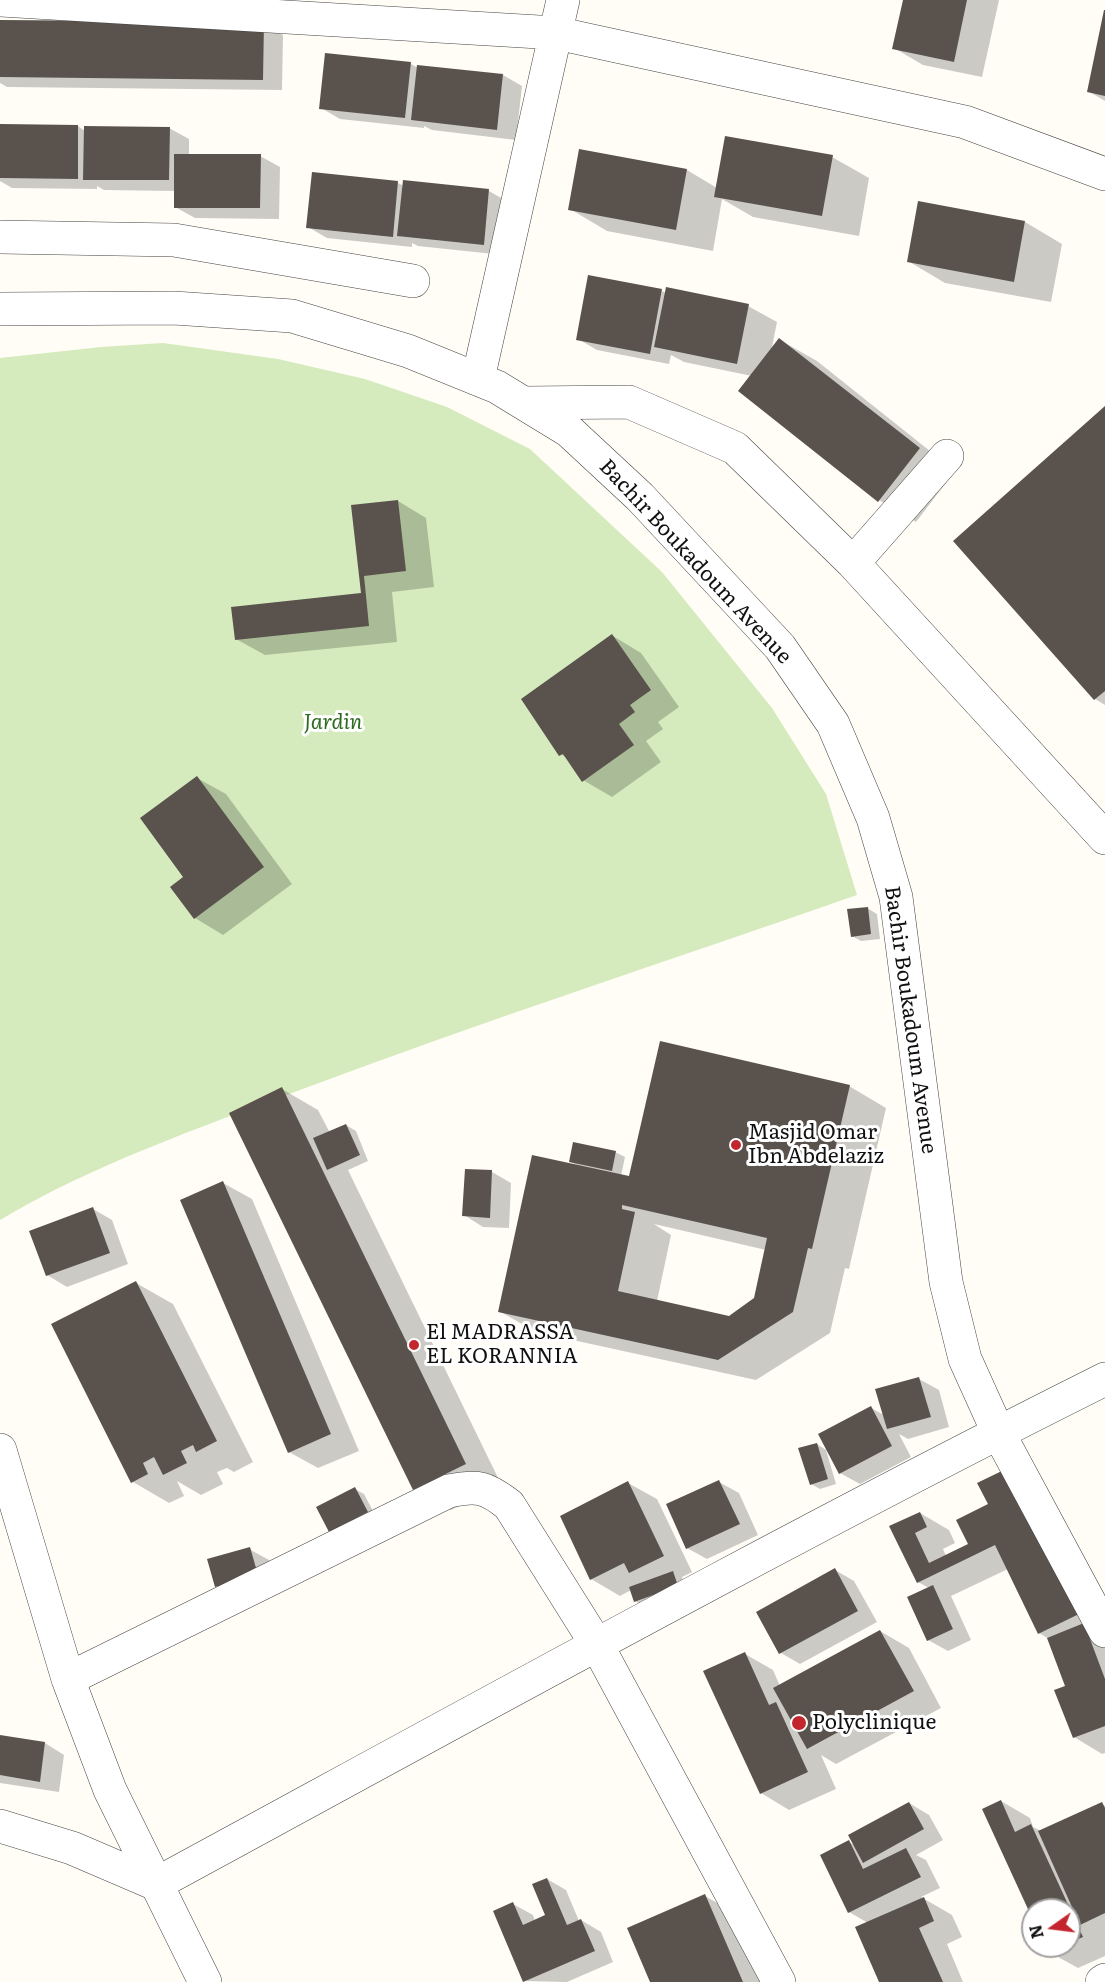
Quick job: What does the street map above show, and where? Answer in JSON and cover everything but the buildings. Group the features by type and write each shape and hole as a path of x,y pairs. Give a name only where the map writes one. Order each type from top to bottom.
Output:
{"street":[{"path":"0,0 556,33 965,122 1105,174"},
{"path":"478,379 563,0"},
{"path":"0,237 174,240 413,281"},
{"name":"Bachir Boukadoum Avenue","path":"0,309 174,308 292,316 408,351 497,387 569,431 639,497 780,647 833,724 873,818 896,897 945,1282 965,1359 998,1432 1105,1631"},
{"path":"524,403 629,402 735,448 853,563 1105,838"},
{"path":"853,563 947,456"},
{"path":"156,1884 597,1645 998,1432 1105,1379"},
{"path":"0,1450 68,1679 110,1790 206,1982"},
{"path":"68,1679 449,1491 472,1486 491,1490 509,1505 597,1645 779,1982"},
{"path":"0,1826 72,1848 156,1884"}],"green space":[{"name":"Jardin","path":"163,343 278,359 365,379 447,407 530,449 662,572 772,708 826,794 857,895 369,1064 223,1119 71,1182 0,1220 0,358"}],"place":[{"name":"Masjid Omar Ibn Abdelaziz","path":"736,1145"},
{"name":"El MADRASSA EL KORANNIA","path":"414,1345"},
{"name":"Polyclinique","path":"799,1723"}]}
